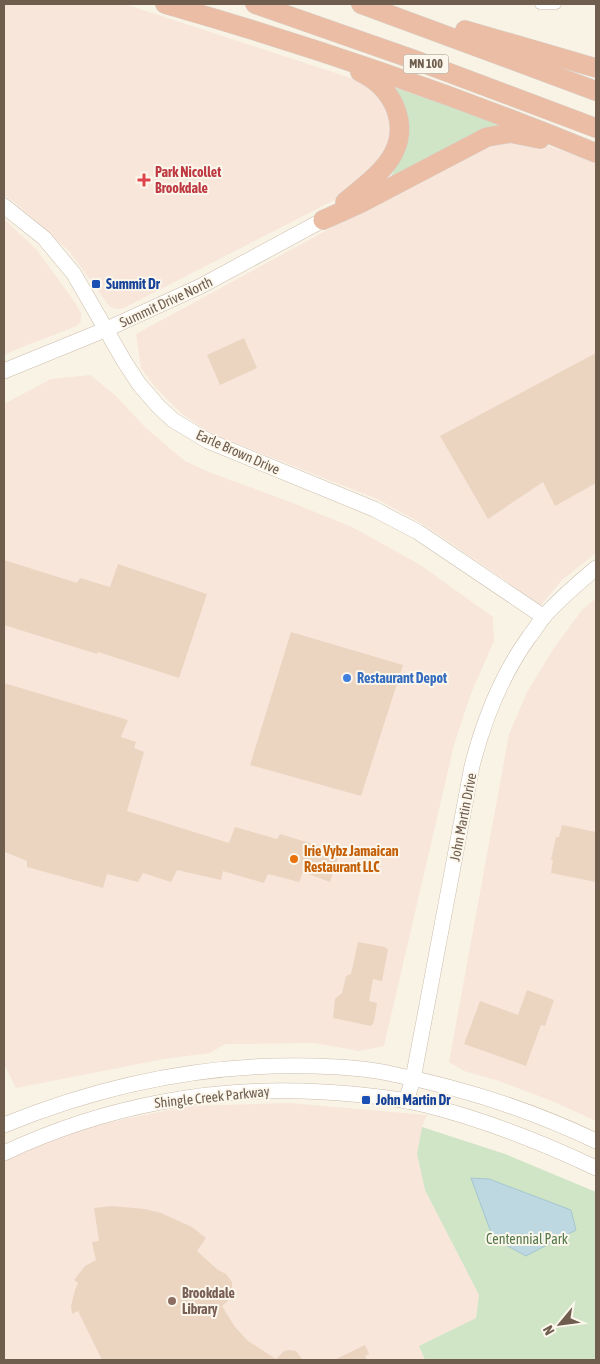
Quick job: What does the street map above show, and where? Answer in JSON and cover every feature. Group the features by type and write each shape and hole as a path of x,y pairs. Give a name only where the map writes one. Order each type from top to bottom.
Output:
{"highway":[{"path":"166,4 329,53 518,121 591,151"},
{"name":"MN 100","path":"255,4 406,57 596,128"},
{"name":"MN 100","path":"361,4 596,91"},
{"path":"374,4 596,68"},
{"path":"293,42 368,76 379,83 391,98 400,126 397,146 385,167 323,220"},
{"path":"323,220 361,203 487,137 510,134 523,135 591,151"}],"street":[{"path":"540,4 556,4"},
{"name":"Earle Brown Drive","path":"4,206 44,238 74,274 139,384 158,406 178,423 208,441 374,509 438,546 544,616"},
{"name":"Summit Drive North","path":"4,372 107,329 201,286 323,220"},
{"name":"John Martin Drive","path":"406,1102 413,1079 478,741 500,685 520,650 544,616 574,586 596,568"},
{"name":"Shingle Creek Parkway","path":"4,1126 57,1104 112,1088 161,1077 234,1068 341,1067 392,1074 460,1090 515,1107 567,1127 596,1141"},
{"name":"Shingle Creek Parkway","path":"5,1149 58,1130 135,1107 186,1097 296,1090 349,1093 406,1102 460,1115 509,1130 596,1168"}],"shaded area":[{"path":"4,4 125,4 354,79 373,90 384,104 391,120 392,143 356,189 124,308 110,307 69,251 13,201 4,196"},
{"path":"521,137 596,162 596,553 562,580 541,605 424,525 377,499 212,434 182,414 155,387 141,368 136,334 474,150"},
{"path":"4,219 36,249 74,301 81,313 81,321 77,326 4,355"},
{"path":"90,375 115,395 146,428 185,461 211,473 352,527 419,564 493,617 494,641 470,696 454,745 384,1046 359,1051 314,1043 225,1044 210,1053 164,1059 16,1088 4,1064 4,404 51,379"},
{"path":"596,598 596,1121 552,1101 499,1081 464,1071 449,1062 509,734 527,692 554,648 582,610"},
{"path":"289,1103 427,1115 422,1127 417,1154 425,1190 479,1295 476,1318 419,1346 425,1360 4,1360 4,1162 52,1137 115,1121 189,1106"}],"green space":[{"path":"393,87 509,127 390,178 403,153"},
{"name":"Centennial Park","path":"422,1127 505,1154 596,1192 596,1360 425,1360 419,1346 476,1318 479,1295 425,1190 417,1154"}],"water":[{"path":"471,1178 489,1179 571,1210 576,1230 526,1256 493,1238"}],"building":[{"path":"244,338 257,368 220,385 207,355"},
{"path":"596,353 596,483 555,506 543,482 488,519 440,436"},
{"path":"4,560 77,583 80,578 110,587 118,564 207,594 179,678 4,625"},
{"path":"291,632 403,665 361,796 250,765"},
{"path":"4,683 128,720 121,737 136,742 134,748 144,752 127,811 229,843 235,827 277,839 280,834 340,852 330,882 303,872 299,882 268,874 264,883 223,871 221,880 177,870 171,882 143,873 138,882 107,874 103,888 27,867 27,861 5,852 4,844"},
{"path":"562,825 596,832 596,882 551,873 553,860 551,860 556,837 559,837"},
{"path":"358,942 385,947 388,950 382,981 373,979 369,1001 377,1003 374,1022 371,1026 333,1018 335,999 342,993 346,976 351,974"},
{"path":"527,990 554,1000 545,1026 541,1025 526,1066 464,1044 480,1001 518,1015"},
{"path":"112,1206 145,1209 161,1213 192,1227 206,1238 197,1251 218,1270 226,1274 232,1282 232,1292 228,1301 222,1306 235,1327 248,1341 276,1359 284,1351 290,1350 296,1351 303,1360 102,1360 78,1311 72,1314 71,1306 78,1283 74,1280 85,1266 96,1260 92,1242 99,1241 94,1208"},
{"path":"365,1345 369,1354 365,1356 367,1360 334,1360"}],"place":[{"name":"Park Nicollet Brookdale","path":"144,180"},
{"name":"Summit Dr","path":"96,284"},
{"name":"Restaurant Depot","path":"347,678"},
{"name":"Irie Vybz Jamaican Restaurant LLC","path":"294,859"},
{"name":"John Martin Dr","path":"366,1100"},
{"name":"Brookdale Library","path":"172,1301"}]}
